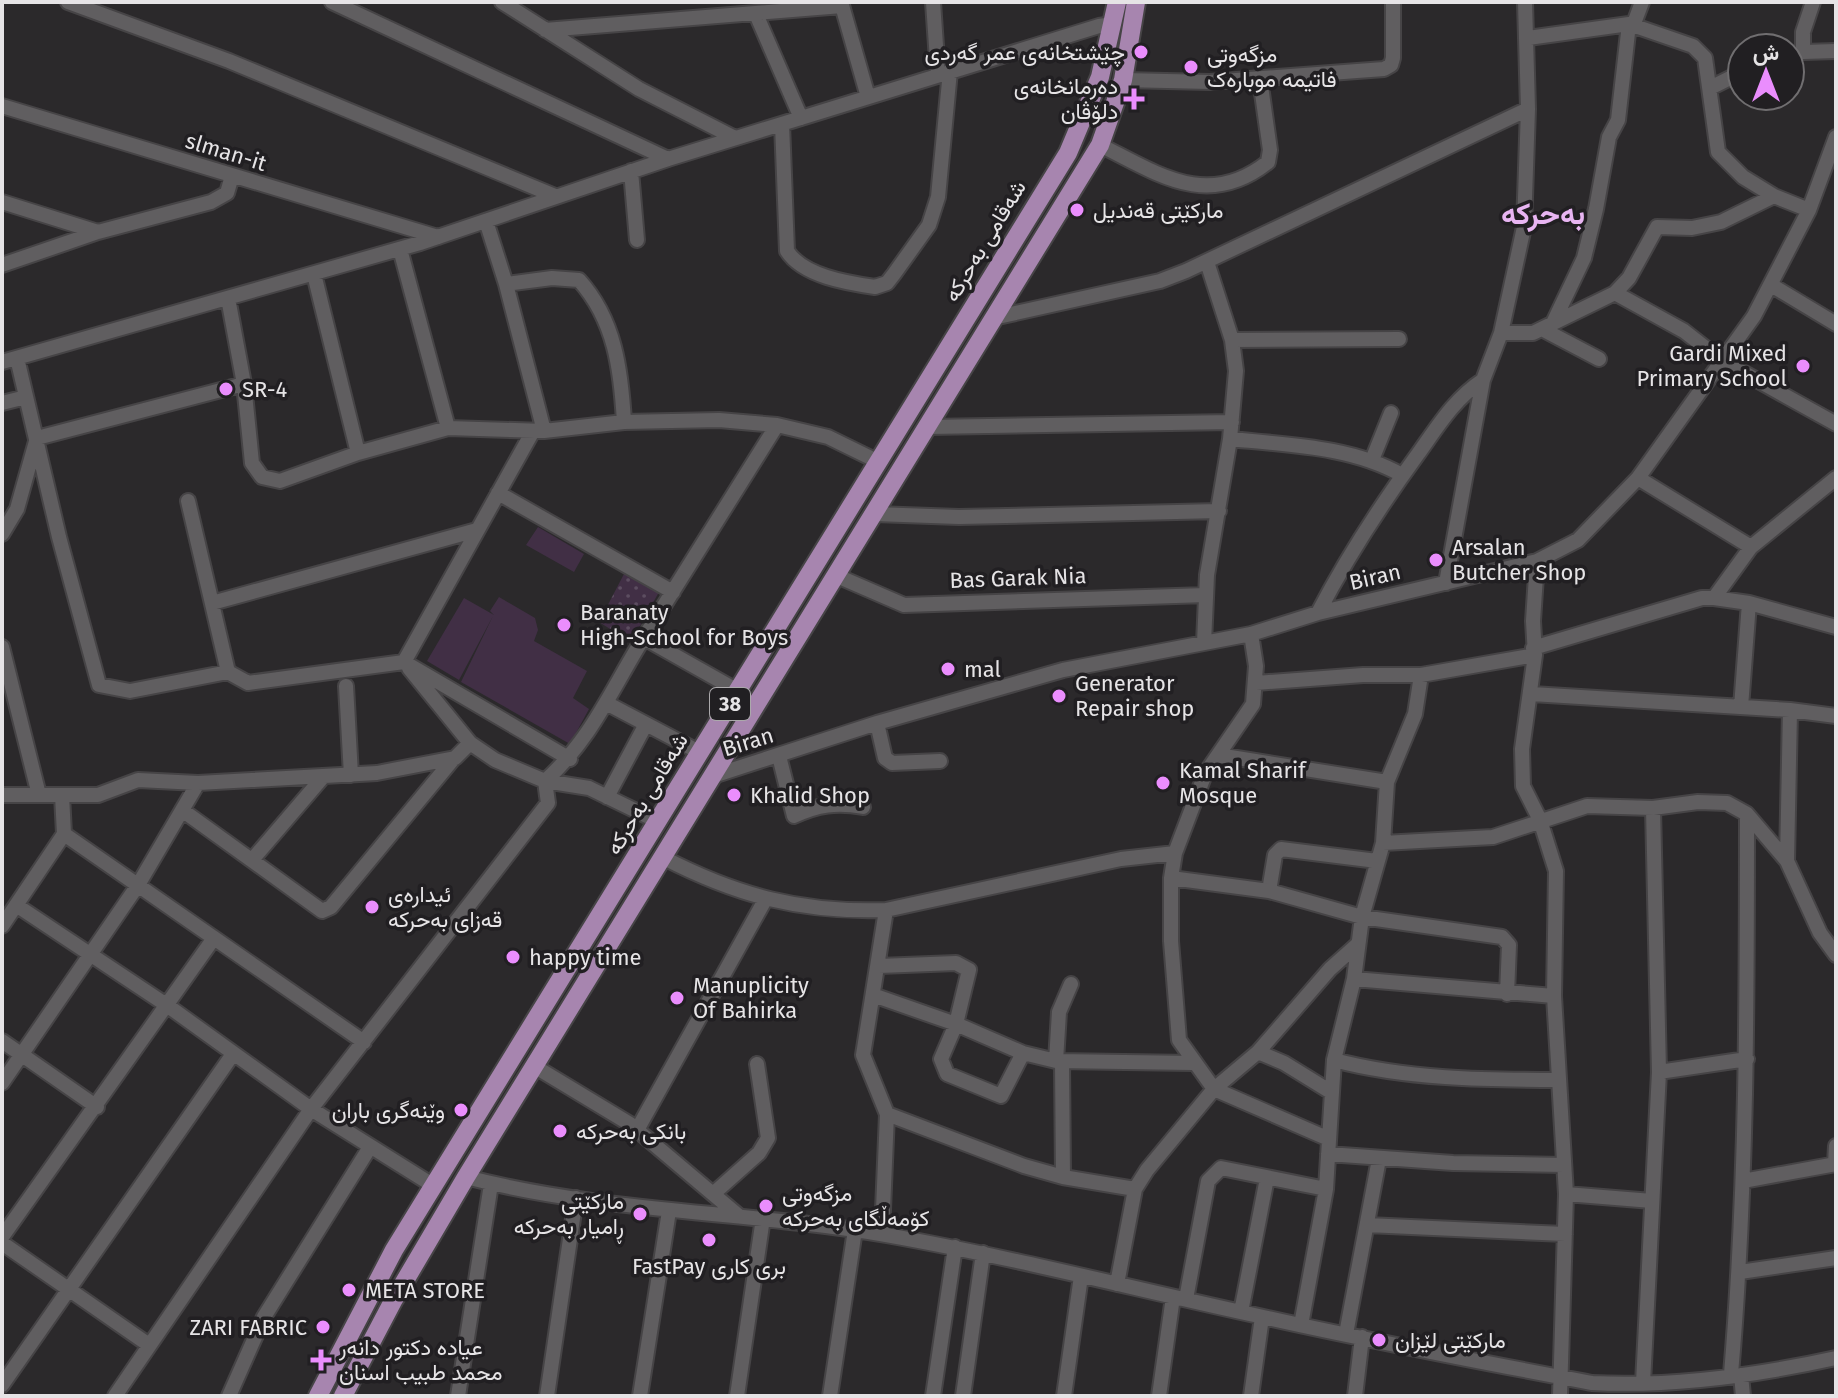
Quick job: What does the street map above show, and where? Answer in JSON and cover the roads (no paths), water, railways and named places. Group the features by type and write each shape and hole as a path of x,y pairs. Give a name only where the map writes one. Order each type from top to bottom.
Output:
{"main road":[{"name":"شەقامی بەحرکە","path":"318,1396 394,1250 1073,143 1100,77 1117,2"},
{"name":"38","path":"343,1396 393,1301 466,1177 1100,145 1123,80 1136,2"},
{"path":"718,723 731,722 737,734"},
{"path":"394,1250 416,1263"},
{"path":"372,1291 393,1301"}],"street":[{"path":"68,2 229,61 555,196"},
{"path":"332,2 668,159"},
{"path":"502,2 639,89 735,138"},
{"path":"782,124 787,251 794,262 875,287 887,283 929,225 938,197 944,73 933,2"},
{"path":"1123,80 1174,83 1260,79 1391,65 1393,2"},
{"path":"1446,583 1483,380 1501,333 1524,227 1528,109 1525,2"},
{"path":"1547,326 1584,258 1609,137 1618,120 1631,25 1642,2"},
{"path":"1803,32 1813,2"},
{"path":"545,30 756,14 842,4 868,97"},
{"path":"756,14 801,118"},
{"path":"570,759 404,662 248,683 228,672 130,691 99,685 59,537 26,397 9,360 400,249 668,159 1113,24"},
{"path":"1528,38 1631,25 1693,46 1705,58 1712,87 1718,152 1743,177 1774,196 1809,210"},
{"path":"1806,53 1836,51"},
{"path":"1100,145 1175,182 1207,187 1231,182 1268,162 1270,150 1260,79"},
{"path":"1712,87 1726,80"},
{"name":"slman-it","path":"2,106 438,237"},
{"path":"993,318 1160,281 1207,262 1528,109"},
{"name":"Biran","path":"713,776 877,723 1063,670 1251,634 1318,613 1537,561 1578,540 1638,478 1684,419 1721,360 1754,316 1809,210 1836,137"},
{"path":"631,171 637,240"},
{"path":"2,265 98,232 220,198 227,193 232,176"},
{"path":"1501,333 1533,333 1615,293 1629,278 1657,227 1692,228 1721,222 1774,196"},
{"path":"2,202 98,232"},
{"path":"404,662 498,493 538,431 506,284 486,221"},
{"path":"400,249 448,428"},
{"path":"1204,643 1206,595 1230,439 1236,371 1232,340 1207,262"},
{"path":"314,274 358,453"},
{"path":"506,284 552,278 579,280 595,297 609,328 621,372 624,422"},
{"path":"1771,285 1836,324"},
{"path":"1615,293 1684,331 1721,360 1836,424"},
{"path":"228,298 244,384 252,463 262,477 280,481 358,453 448,428 538,431 624,422 719,420 777,425 828,437 879,462"},
{"path":"1547,326 1599,359"},
{"path":"1232,340 1399,339"},
{"path":"1318,613 1347,557 1402,475 1461,394 1483,380"},
{"path":"37,438 244,384"},
{"path":"2,403 26,397"},
{"path":"1372,460 1391,413"},
{"path":"928,427 1232,422"},
{"path":"545,781 570,759 608,704 644,638 777,425"},
{"path":"2,534 17,509 37,438"},
{"path":"1230,439 1318,448 1372,460 1402,475"},
{"path":"1638,478 1751,547"},
{"path":"1714,598 1751,547 1836,478"},
{"path":"498,493 673,592"},
{"path":"188,501 228,672"},
{"path":"875,514 959,517 1219,511"},
{"path":"212,603 477,530"},
{"path":"1537,561 1532,694 1522,749 1523,786 1540,820 1556,871 1554,996 1566,1194 1560,1396"},
{"name":"Bas Garak Nia","path":"837,576 904,605 1206,595"},
{"path":"1256,683 1363,675 1421,675 1534,652 1702,598 1749,603 1836,627"},
{"path":"1741,707 1749,603"},
{"path":"1251,634 1256,683 1253,704 1205,774 1175,853 1171,878 1171,941 1179,1040 1214,1089 1329,1146 1379,1159 1564,1165"},
{"path":"644,638 738,691"},
{"path":"2,647 39,795"},
{"path":"404,662 470,743 495,760 545,781 589,788 659,822"},
{"path":"1301,1325 1326,1189 1334,1060 1354,979 1362,917 1383,843 1387,782 1415,714 1421,675"},
{"path":"346,686 351,775"},
{"path":"1532,694 1790,710 1836,716"},
{"path":"608,704 701,753"},
{"path":"1787,861 1790,710"},
{"path":"877,723 885,758 892,763 940,761"},
{"path":"607,797 646,724"},
{"path":"182,810 322,911 331,907 470,743"},
{"path":"1218,755 1387,782"},
{"path":"779,756 794,816 812,807 843,803 863,807"},
{"path":"2,795 109,793 138,780 198,783 351,775 455,758"},
{"path":"252,860 323,777"},
{"path":"115,1396 311,1109 440,938 548,803 545,781"},
{"path":"2,1083 138,885 198,783"},
{"path":"2,926 64,834 62,795"},
{"path":"1383,843 1493,837 1587,806 1653,808 1698,802 1727,803 1747,814 1787,861 1820,933 1836,955"},
{"path":"1636,1388 1659,1072 1653,808"},
{"path":"1743,1396 1736,1375 1747,1059 1747,814"},
{"path":"64,834 364,1042"},
{"path":"1269,891 1275,855 1281,849 1377,861"},
{"path":"664,858 714,884 765,900 840,910 886,910 1121,859 1175,853"},
{"path":"1171,878 1269,891 1362,917 1502,937 1509,945 1507,994"},
{"path":"637,1130 765,900"},
{"path":"16,905 168,1006 311,1109 434,1186"},
{"path":"882,1234 887,1114 863,1055 886,910"},
{"path":"2,1237 214,938"},
{"path":"1117,1284 1135,1189 1214,1089 1258,1052 1330,969 1358,944"},
{"path":"879,966 956,963 969,970 956,1024 941,1059 947,1074 994,1095 1005,1092 1023,1053"},
{"path":"1354,979 1554,996"},
{"path":"1063,1177 1059,1012 1071,984"},
{"path":"873,995 956,1024 1023,1053 1059,1062 1193,1063"},
{"path":"2,1041 97,1107"},
{"path":"1258,1052 1284,1063 1331,1092"},
{"path":"2,1385 233,1054"},
{"path":"1659,1072 1747,1059"},
{"path":"1334,1060 1363,1068 1502,1080 1559,1080"},
{"path":"713,1194 759,1153 768,1138 757,1064"},
{"path":"534,1066 637,1130 739,1216"},
{"path":"887,1114 976,1149 1063,1177 1135,1189"},
{"path":"1743,1181 1835,1164 1836,1146"},
{"path":"229,1396 264,1317 370,1147"},
{"path":"1346,1334 1379,1159"},
{"path":"1159,1396 1208,1181 1221,1168 1326,1189"},
{"path":"466,1177 576,1198 669,1211 763,1218 955,1247 1262,1317 1561,1377 1636,1388 1836,1358"},
{"path":"1241,1312 1267,1178"},
{"path":"458,1396 491,1184"},
{"path":"1566,1194 1652,1201"},
{"path":"547,1396 576,1198"},
{"path":"640,1396 669,1211"},
{"path":"737,1396 763,1218"},
{"path":"1367,1225 1565,1234"},
{"path":"830,1396 855,1230"},
{"path":"2,1243 149,1345"},
{"path":"933,1396 955,1247"},
{"path":"963,1396 983,1253"},
{"path":"1740,1272 1836,1258"},
{"path":"1064,1396 1081,1276"},
{"path":"1251,1396 1262,1317"},
{"path":"1355,1396 1362,1337"}],"place":[{"name":"چێشتخانەی عمر گەردی","path":"1141,52"},
{"name":"مزگەوتی فاتیمە موبارەک","path":"1191,67"},
{"name":"دەرمانخانەی دلۆڤان","path":"1134,99"},
{"name":"مارکێتی قەندیل","path":"1077,210"},
{"name":"Gardi Mixed Primary School","path":"1803,366"},
{"name":"SR-4","path":"226,389"},
{"name":"Arsalan Butcher Shop","path":"1436,560"},
{"name":"Baranaty High-School for Boys","path":"564,625"},
{"name":"mal","path":"948,669"},
{"name":"Generator Repair shop","path":"1059,696"},
{"name":"Kamal Sharif Mosque","path":"1163,783"},
{"name":"Khalid Shop","path":"734,795"},
{"name":"ئیدارەی قەزای بەحرکە","path":"372,907"},
{"name":"happy time","path":"513,957"},
{"name":"Manuplicity Of Bahirka","path":"677,998"},
{"name":"وێنەگری باران","path":"461,1110"},
{"name":"بانکی بەحرکە","path":"560,1131"},
{"name":"مزگەوتی کۆمەڵگای بەحرکە","path":"766,1206"},
{"name":"مارکێتی ڕامیار بەحرکە","path":"640,1214"},
{"name":"FastPay بری كاری","path":"709,1240"},
{"name":"META STORE","path":"349,1290"},
{"name":"ZARI FABRIC","path":"323,1327"},
{"name":"مارکێتی لێزان","path":"1379,1340"},
{"name":"عياده دكتور دانەر محمد طبيب اسنان","path":"321,1360"}],"district":[{"name":"بەحرکە","path":"1543,214"}]}
